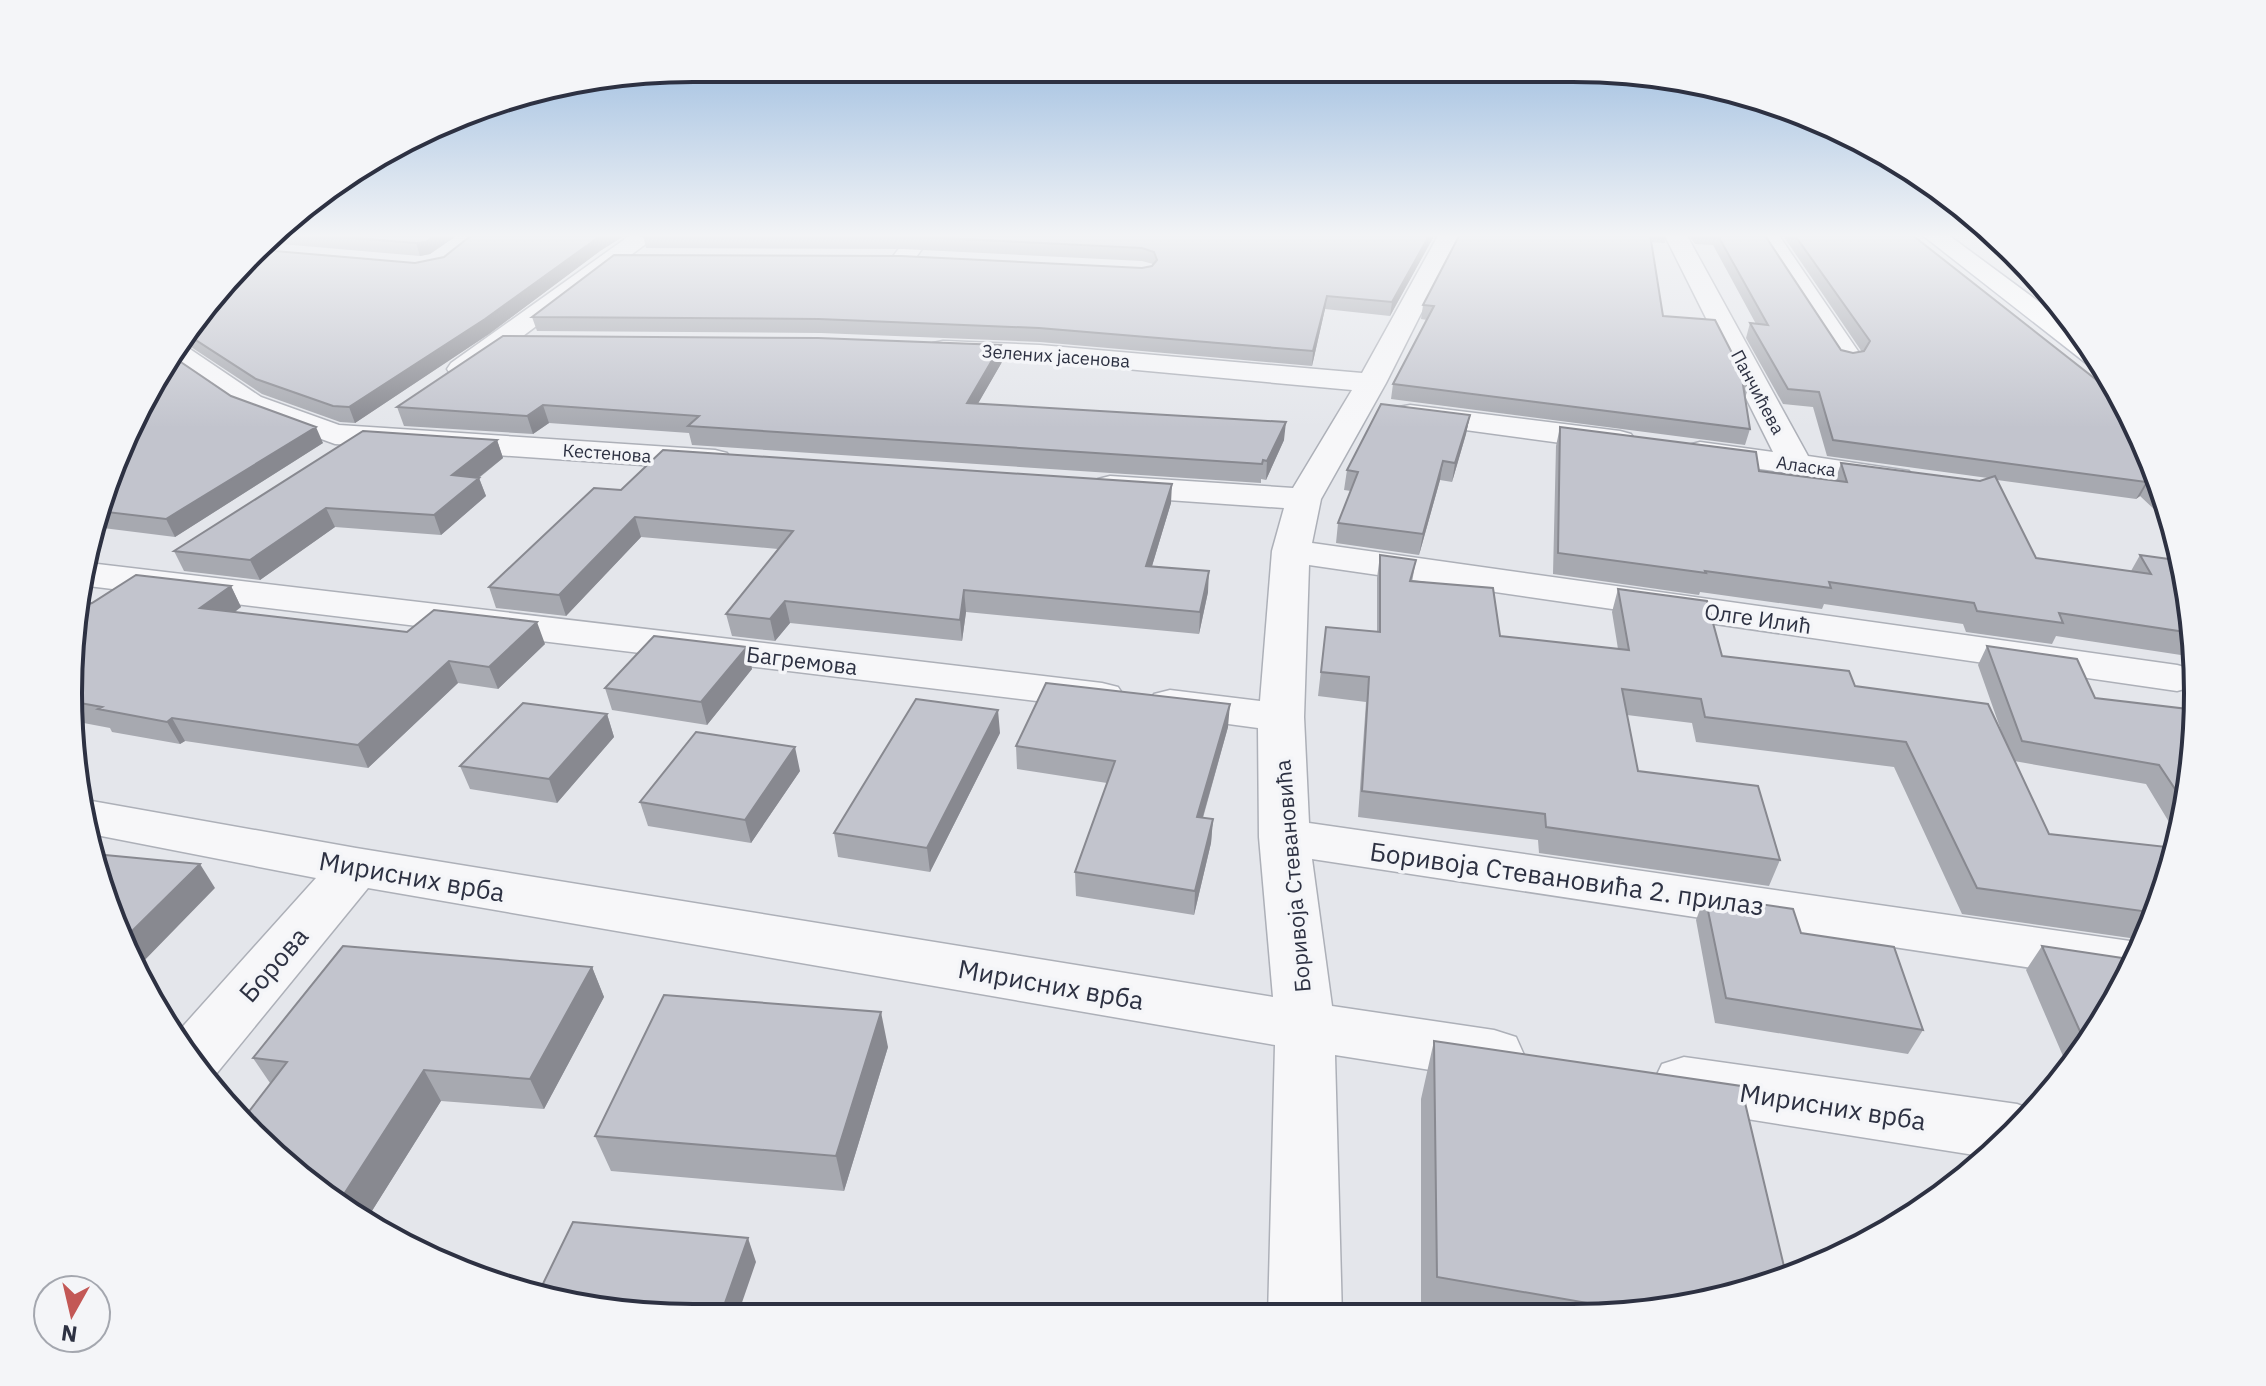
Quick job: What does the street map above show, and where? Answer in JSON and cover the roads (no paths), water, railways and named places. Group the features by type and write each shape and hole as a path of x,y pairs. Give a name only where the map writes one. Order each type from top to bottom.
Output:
{"main road":[{"path":"2018,299 2069,337"}],"street":[{"path":"437,385 501,342 557,299"},
{"name":"Боривоја Стевановића","path":"1305,1304 1305,1026 1284,837 1281,717 1291,551 1304,499 1415,299"},
{"name":"Панчићева","path":"1709,299 1796,465"},
{"path":"1810,299 1848,357"},
{"path":"501,342 547,342"},
{"name":"Зелених јасенова","path":"915,348 1040,353 1364,395"},
{"name":"Кестенова","path":"184,356 250,403 335,434 754,463"},
{"name":"Аласка","path":"1364,395 1663,447 1927,482"},
{"path":"321,463 399,411"},
{"path":"1084,485 1304,499"},
{"name":"Олге Илић","path":"1291,551 2177,678"},
{"path":"132,581 173,556"},
{"name":"Багремова","path":"91,591 132,581 1281,717"},
{"name":"Мирисних врба","path":"95,817 356,867 1305,1026 1542,1062"},
{"name":"Боривоја Стевановића 2. прилаз","path":"1284,837 2122,960"},
{"name":"Борова","path":"198,1051 356,867"},
{"name":"Мирисних врба","path":"1637,1076 1999,1130"}]}
